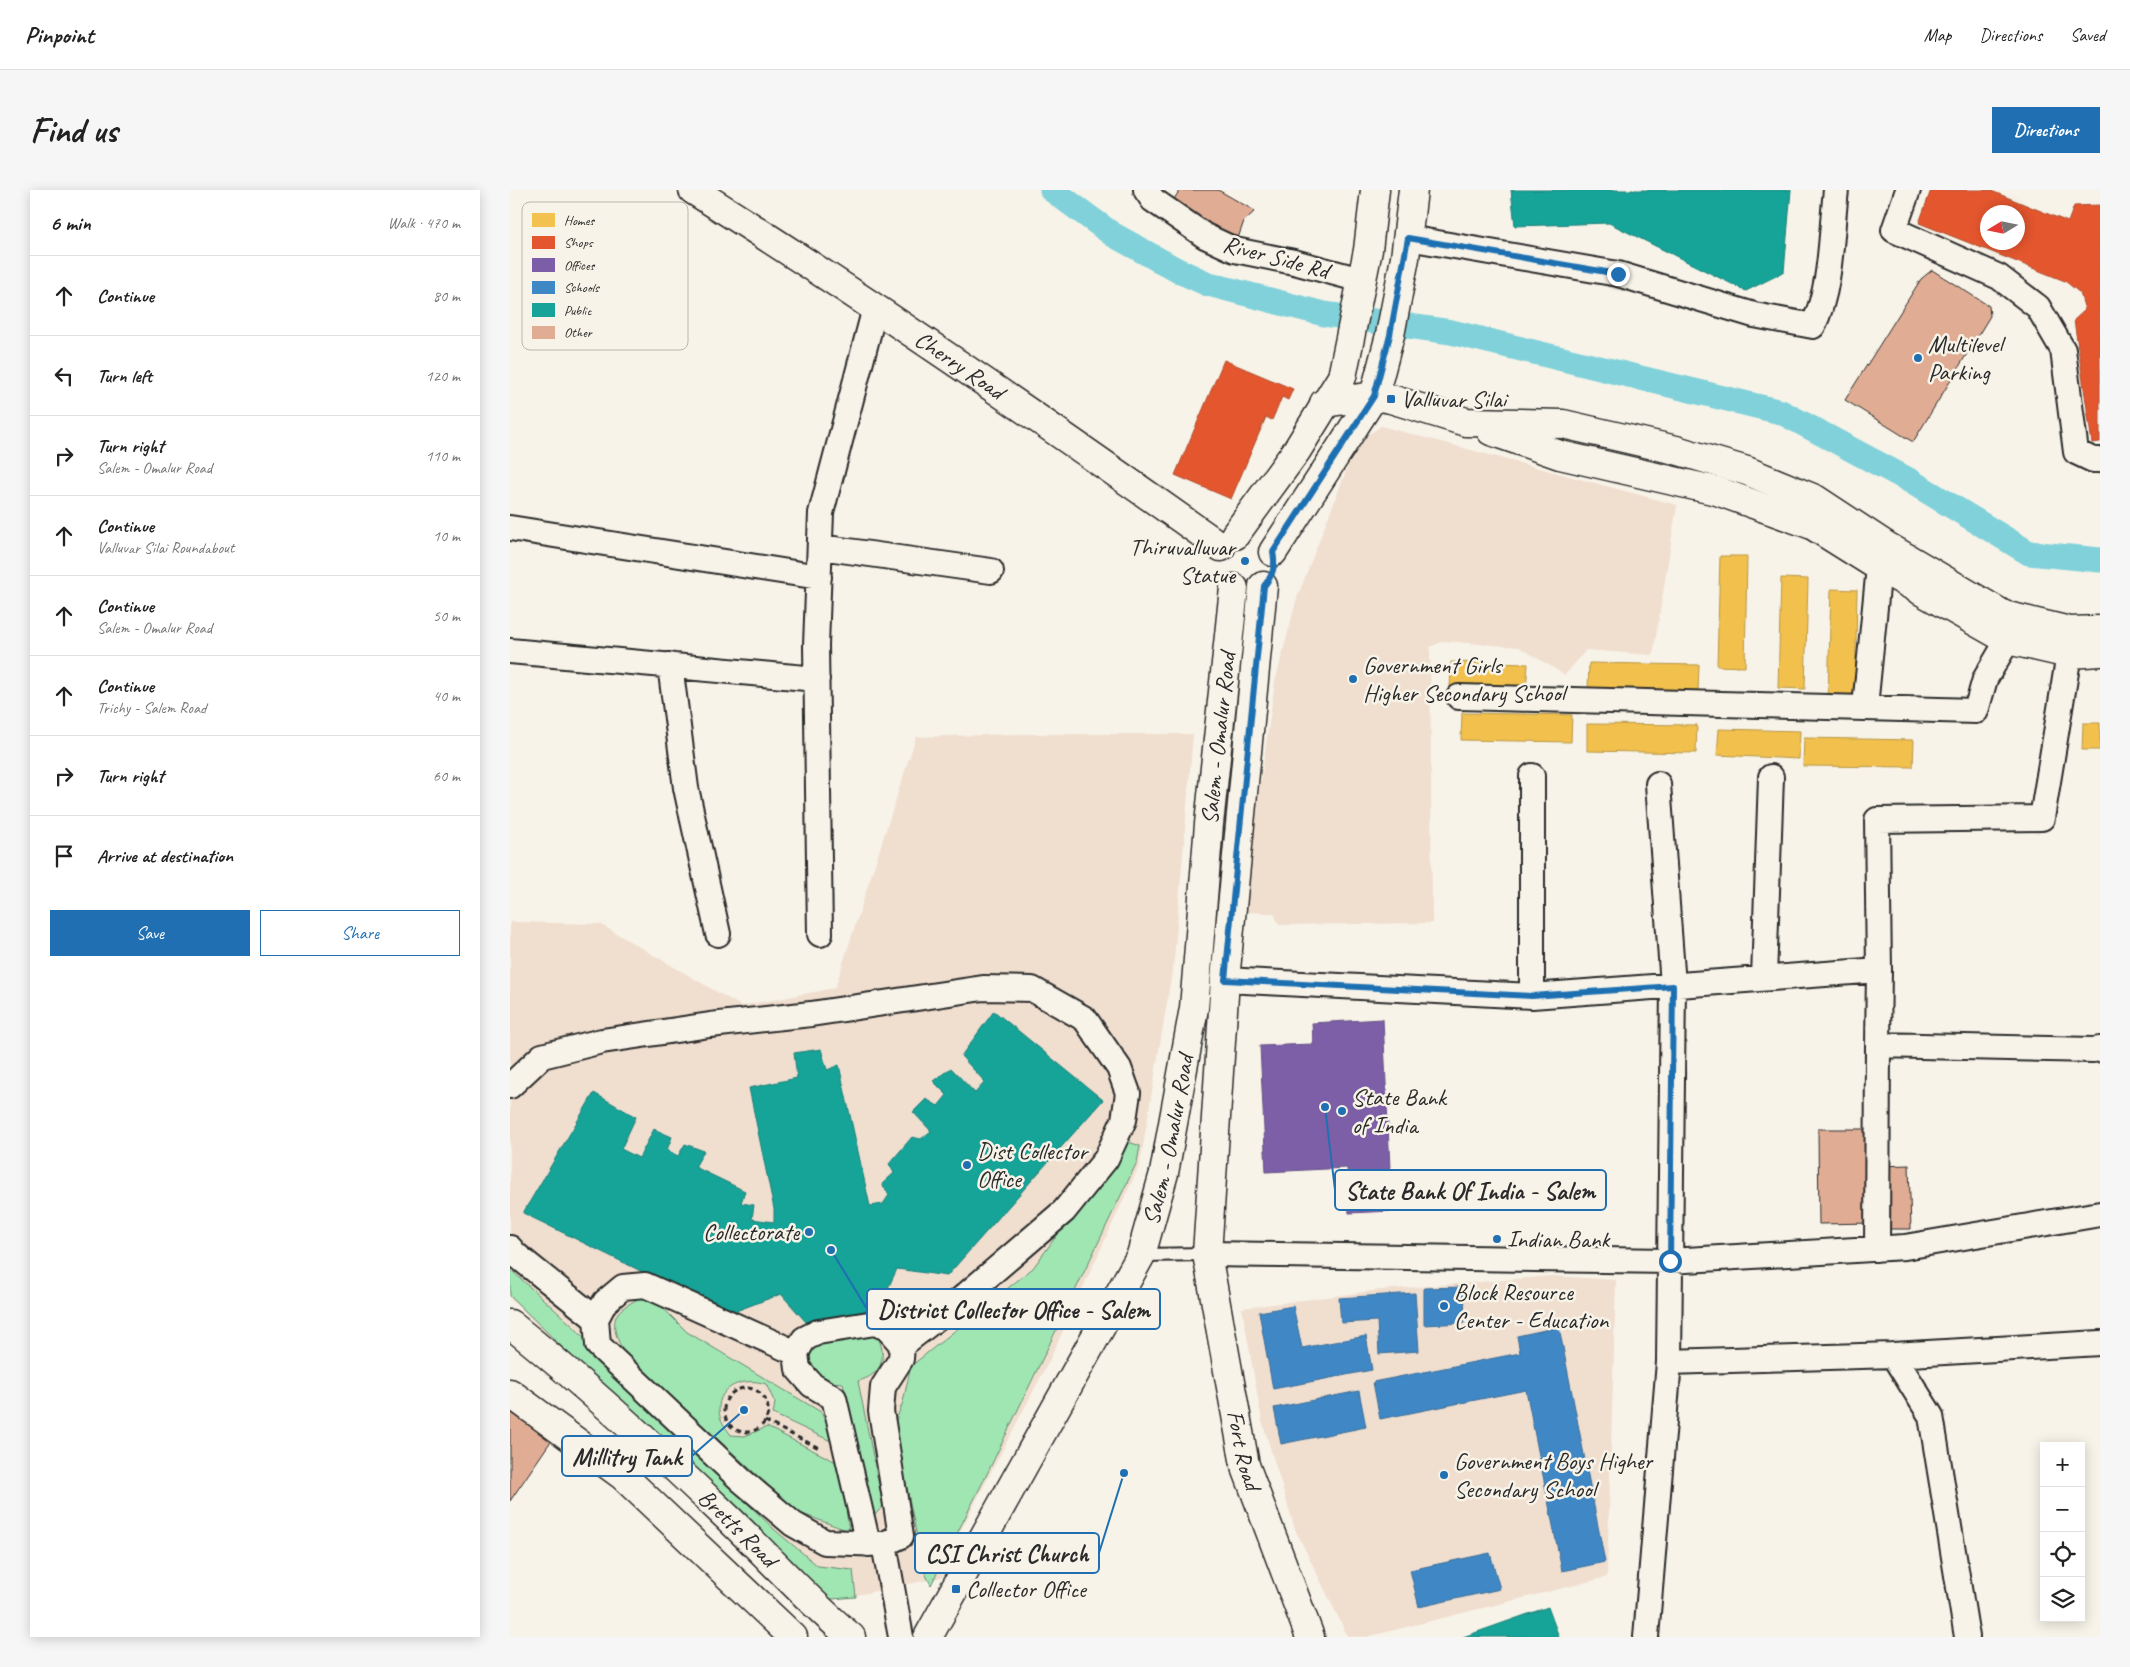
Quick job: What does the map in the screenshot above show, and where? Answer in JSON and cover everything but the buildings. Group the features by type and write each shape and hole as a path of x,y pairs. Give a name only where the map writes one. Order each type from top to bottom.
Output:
{"main road":[{"name":"Cherry Road","path":"693,190 777,243 1052,427 1228,541"},
{"path":"1228,541 1245,533 1254,534 1270,544 1275,563 1274,572 1264,586 1243,591 1234,588 1220,575 1218,565 1228,541 1297,450 1324,403 1342,378 1368,250 1375,190"},
{"path":"1273,552 1374,396 1390,335 1406,248 1413,190"},
{"path":"1324,403 1374,396 1390,399 1466,422 1560,455 1726,494 1812,525 1879,567 2008,640 2069,654 2100,652"},
{"path":"1466,422 1563,424 1676,450 1747,471 1815,499 1885,545 2004,615 2070,631 2100,630"},
{"name":"Salem - Omalur Road","path":"1207,1254 1225,980 1264,586"},
{"name":"Salem - Omalur Road","path":"928,1637 1142,1255 1164,1173 1194,1008 1209,824 1234,588"},
{"name":"Fort Road","path":"1207,1254 1245,1465 1310,1637"},
{"name":"Bretts Road","path":"510,1324 558,1362 726,1516 820,1611 851,1637"},
{"path":"510,1393 623,1476 793,1637"}],"street":[{"name":"River Side Rd","path":"1146,190 1152,200 1205,236 1235,250 1294,262 1362,280"},
{"path":"1406,248 1618,274 1754,315 1813,326 1822,303 1829,260 1836,190"},
{"path":"1908,190 1894,230 1999,277 2038,307 2063,350 2076,452 2093,460 2100,460"},
{"path":"820,934 817,679 821,514 875,308"},
{"path":"510,528 819,577"},
{"path":"820,547 991,571"},
{"path":"1865,707 1879,567"},
{"path":"1459,697 1976,711 1985,679 2008,640"},
{"path":"510,651 817,679"},
{"path":"1877,1249 1879,970 1877,820 2042,818 2069,654"},
{"path":"670,665 686,788 718,934"},
{"path":"1532,776 1532,996"},
{"path":"1764,978 1771,777"},
{"path":"1646,1637 1669,1362 1673,986 1658,784"},
{"path":"1225,980 1532,996 1879,970"},
{"path":"510,1086 542,1056 602,1041 710,1025 811,1014 983,988 1032,989 1085,1019 1119,1068 1128,1093 1124,1120 1106,1159 1064,1211 960,1300 902,1345"},
{"path":"1878,1045 2100,1049"},
{"path":"1207,1254 1670,1261 1905,1247 2100,1214"},
{"path":"510,1248 596,1319"},
{"path":"796,1353 645,1285 623,1288 605,1302 596,1319 598,1345 741,1480 793,1524 825,1542 876,1544 901,1536 881,1411 883,1386 902,1359 902,1345 887,1328 875,1323 818,1332 804,1339 796,1353 798,1369 812,1385 834,1398 849,1463 876,1544 901,1637"},
{"path":"1669,1362 1893,1355 2100,1343"},
{"path":"1893,1355 1931,1416 1967,1637"}],"lane":[{"path":"1142,1255 1207,1254"}],"path":[{"path":"748,1388 760,1393 767,1407 765,1421 760,1427 746,1432 732,1427 725,1415 726,1402 729,1396 741,1389 748,1388"},
{"path":"765,1421 849,1463"}],"shaded area":[{"name":"Government Girls Higher Secondary School","path":"1381,426 1677,505 1653,655 1586,650 1565,675 1519,647 1443,641 1430,647 1432,923 1279,925 1274,913 1242,912 1275,682 1297,598 1357,443"},
{"name":"Collectorate","path":"1019,734 1193,734 1174,960 1140,1164 1050,1359 951,1549 942,1577 819,1603 510,1299 510,922 600,924 741,1006 835,988 916,737"},
{"name":"Government Boys Higher Secondary School","path":"1553,1276 1616,1280 1607,1577 1366,1637 1348,1637 1295,1529 1262,1421 1242,1308 1380,1290"}],"green space":[{"path":"1126,1141 1140,1146 1137,1162 988,1472 931,1585 924,1571 894,1425 903,1402 911,1366 1033,1268"},
{"path":"510,1269 575,1328 636,1395 776,1531 818,1566 853,1570 856,1597 821,1600 510,1296"},
{"path":"639,1298 650,1299 661,1306 687,1332 821,1412 835,1443 773,1414 775,1403 766,1384 758,1382 742,1383 728,1389 720,1401 719,1414 731,1435 745,1436 767,1427 840,1464 849,1531 797,1512 624,1353 616,1333 616,1318 622,1309"},
{"path":"866,1333 877,1335 882,1351 881,1364 877,1370 858,1381 883,1506 875,1515 869,1514 843,1383 820,1381 812,1368 810,1357 813,1350 820,1344 842,1337"}],"waterway":[{"path":"1052,190 1112,234 1177,270 1208,284 1324,314 1451,332 1781,412 1907,479 2029,553 2100,560"}],"place":[{"name":"Multilevel Parking","path":"1918,358"},
{"name":"Valluvar Silai","path":"1391,399"},
{"name":"Thiruvalluvar Statue","path":"1245,561"},
{"name":"Government Girls Higher Secondary School","path":"1353,679"},
{"name":"State Bank Of India - Salem","path":"1325,1107"},
{"name":"State Bank of India","path":"1342,1111"},
{"name":"Dist Collector Office","path":"967,1165"},
{"name":"Collectorate","path":"809,1232"},
{"name":"Indian Bank","path":"1497,1239"},
{"name":"District Collector Office - Salem","path":"831,1250"},
{"name":"Block Resource Center - Education","path":"1444,1306"},
{"name":"Millitry Tank","path":"744,1410"},
{"name":"CSI Christ Church","path":"1124,1473"},
{"name":"Government Boys Higher Secondary School","path":"1444,1475"},
{"name":"Collector Office","path":"956,1589"}],"route":[{"path":"1618,274 1408,238 1390,335 1374,396 1273,552 1274,572 1264,586 1225,980 1532,996 1673,986 1670,1261"}]}
